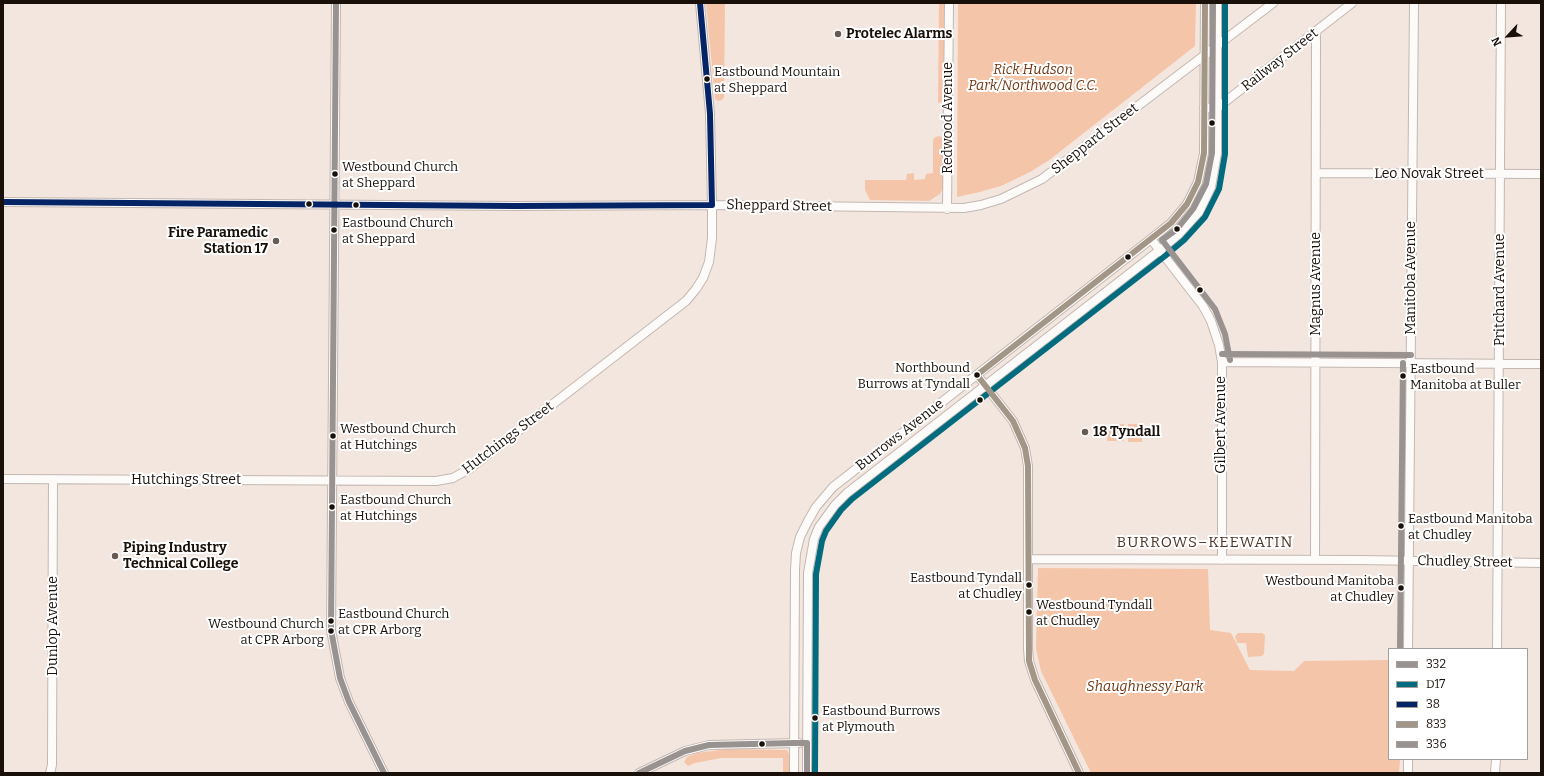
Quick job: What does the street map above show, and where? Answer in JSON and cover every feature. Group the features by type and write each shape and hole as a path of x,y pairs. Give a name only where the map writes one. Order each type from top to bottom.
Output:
{"street":[{"path":"336,3 331,630 340,678 349,702 384,773"},
{"name":"Hutchings Street","path":"3,479 436,481 453,478 486,458 686,301 696,289 709,262 712,238 710,114 700,3"},
{"name":"Redwood Avenue","path":"947,208 949,3"},
{"name":"Burrows Avenue","path":"794,773 795,570 796,553 800,537 808,520 816,507 833,487 1151,239 1171,223 1187,204 1198,182 1204,153 1205,3"},
{"name":"Burrows Avenue","path":"807,773 808,573 814,539 819,527 835,505 847,493 1160,250 1178,235 1198,212 1211,186 1217,153 1218,3"},
{"name":"Sheppard Street","path":"3,202 712,205 947,208 981,206 1017,193 1042,179 1273,3"},
{"name":"Railway Street","path":"1217,108 1352,3"},
{"name":"Manitoba Avenue","path":"1408,648 1411,174 1414,3"},
{"name":"Pritchard Avenue","path":"1497,648 1501,3"},
{"name":"Magnus Avenue","path":"1314,560 1316,31"},
{"path":"1204,108 1217,108"},
{"name":"Leo Novak Street","path":"1316,173 1541,174"},
{"name":"Gilbert Avenue","path":"1151,239 1208,313 1217,336 1222,362 1222,560"},
{"path":"1222,362 1541,364"},
{"path":"977,376 1013,422 1025,448 1028,466 1029,661 1035,680 1079,773"},
{"name":"Dunlop Avenue","path":"50,773 52,765 53,479"},
{"name":"Chudley Street","path":"1028,559 1314,560 1541,563"},
{"path":"639,773 685,751 709,745 807,743"},
{"path":"1408,760 1408,773"},
{"path":"1496,760 1496,773"}],"green space":[{"path":"706,3 725,3 724,97 722,100 718,101 715,99"},
{"path":"939,3 944,3 944,98 943,101 938,103"},
{"name":"Rick Hudson Park/Northwood C.C.","path":"958,3 1196,3 1195,46 1048,161 1030,172 1001,186 957,197"},
{"path":"938,136 942,137 943,140 943,188 940,194 929,201 870,200 865,190 865,180 906,180 907,174 914,173 914,180 925,179 926,174 933,173 933,141 934,138"},
{"path":"1112,424 1124,424 1124,441 1107,441 1108,428"},
{"path":"1128,424 1137,424 1142,430 1142,442 1128,442"},
{"name":"Shaughnessy Park","path":"1038,568 1208,569 1210,630 1231,633 1250,670 1294,671 1304,661 1388,660 1388,760 1400,760 1399,773 1091,773 1041,671 1036,649"},
{"path":"1238,633 1262,633 1265,635 1264,654 1262,656 1248,657 1246,643 1237,643 1235,636"},
{"path":"727,749 787,750 791,758 791,773 783,773 783,758 721,758 695,763 688,766 684,762 687,757 697,753"}],"transit line":[{"name":"332","path":"336,3 331,630 340,678 349,702 384,773"},
{"name":"38","path":"700,3 710,114 712,205"},
{"name":"833","path":"1079,773 1035,680 1029,661 1028,466 1025,448 1013,421 977,375 1171,223 1187,204 1198,182 1204,153 1205,3"},
{"name":"336","path":"1213,3 1212,153 1206,184 1193,209 1177,229 1162,240 1215,309 1225,334 1230,360"},
{"name":"D17","path":"815,773 816,574 822,541 826,531 841,510 852,499 1165,256 1184,240 1205,217 1219,189 1225,154 1225,3"},
{"name":"38","path":"3,202 515,206 712,205"},
{"name":"336","path":"1222,354 1411,355"},
{"name":"336","path":"1400,648 1403,363"},
{"name":"332","path":"639,773 685,751 709,745 794,743 807,743 807,773"}],"place":[{"name":"Protelec Alarms","path":"838,34"},
{"name":"Eastbound Mountain at Sheppard","path":"707,79"},
{"name":"Westbound Church at Sheppard","path":"335,174"},
{"name":"Eastbound Church at Sheppard","path":"334,230"},
{"name":"Fire Paramedic Station 17","path":"276,241"},
{"name":"Northbound Burrows at Tyndall","path":"977,375"},
{"name":"Eastbound Manitoba at Buller","path":"1403,376"},
{"name":"18 Tyndall","path":"1085,432"},
{"name":"Westbound Church at Hutchings","path":"333,436"},
{"name":"Eastbound Church at Hutchings","path":"332,507"},
{"name":"Eastbound Manitoba at Chudley","path":"1401,526"},
{"name":"Piping Industry Technical College","path":"115,556"},
{"name":"Eastbound Tyndall at Chudley","path":"1029,585"},
{"name":"Westbound Manitoba at Chudley","path":"1401,588"},
{"name":"Westbound Tyndall at Chudley","path":"1029,612"},
{"name":"Eastbound Church at CPR Arborg","path":"331,621"},
{"name":"Westbound Church at CPR Arborg","path":"331,631"},
{"name":"Eastbound Burrows at Plymouth","path":"815,718"}],"district":[{"name":"BURROWS–KEEWATIN","path":"1205,543"}]}
